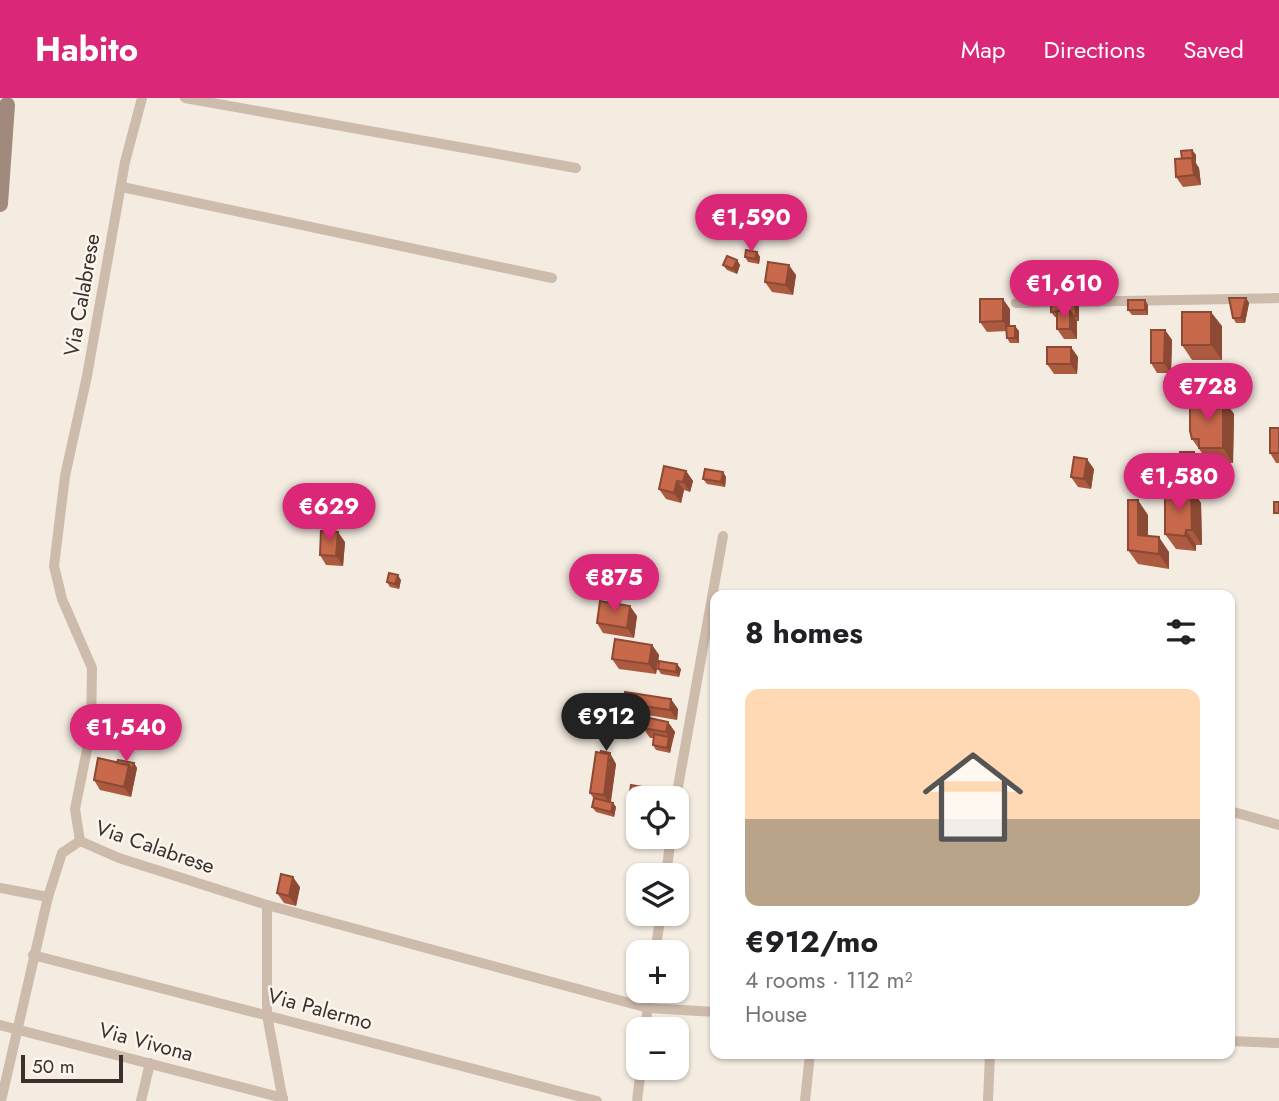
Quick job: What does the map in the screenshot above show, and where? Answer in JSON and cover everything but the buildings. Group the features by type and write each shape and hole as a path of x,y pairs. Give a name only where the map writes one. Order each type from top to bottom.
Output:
{"street":[{"name":"Via Calabrese","path":"142,98 131,133 65,476 54,566 62,599 92,668 91,730 75,809 80,842 109,855 267,905 648,1008 710,1012"},
{"path":"185,98 576,168"},
{"path":"0,143 8,101"},
{"path":"0,204 8,101"},
{"path":"122,187 552,278"},
{"path":"1016,303 1279,298"},
{"path":"713,590 723,536"},
{"path":"678,786 710,608"},
{"path":"1235,812 1279,825"},
{"path":"1,1101 48,897 62,853 80,842"},
{"path":"0,888 48,897"},
{"path":"267,905 267,1015 283,1099"},
{"name":"Via Palermo","path":"33,955 597,1101"},
{"path":"647,1017 649,1003"},
{"name":"Via Vivona","path":"0,1025 283,1099"},
{"path":"1235,1041 1279,1043"},
{"path":"805,1101 809,1059"},
{"path":"988,1101 990,1059"},
{"path":"141,1101 150,1063"},
{"path":"638,1101 640,1080"}]}
